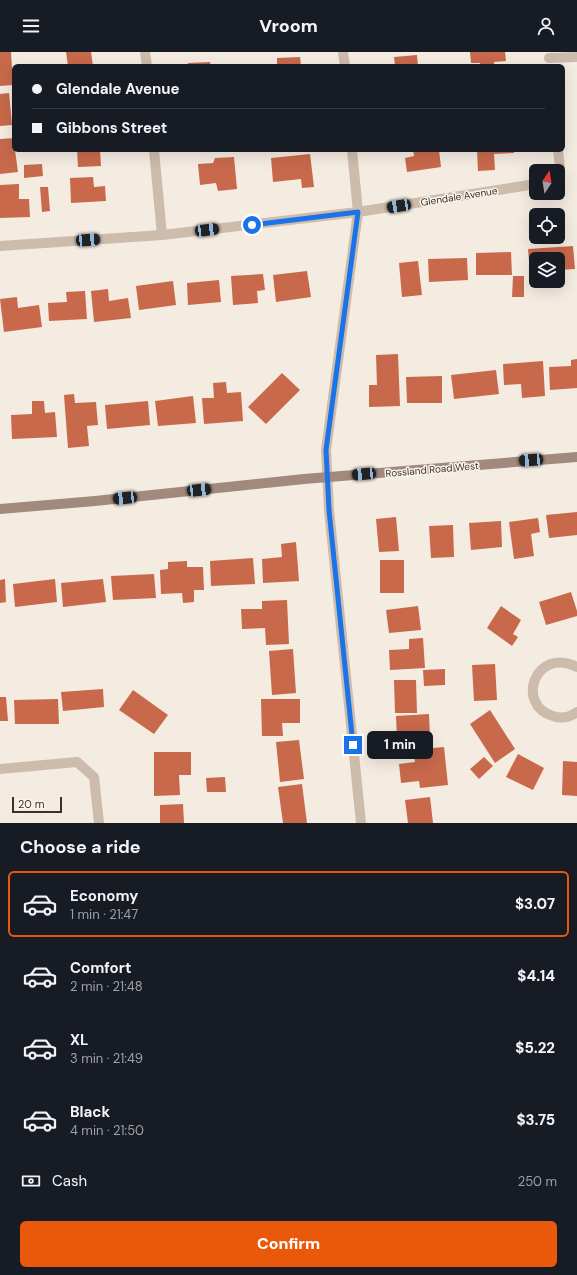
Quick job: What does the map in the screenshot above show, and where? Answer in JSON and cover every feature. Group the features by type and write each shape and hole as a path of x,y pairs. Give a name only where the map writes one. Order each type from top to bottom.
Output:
{"main road":[{"name":"Rossland Road West","path":"0,509 95,501 327,477 577,457"}],"street":[{"path":"145,52 147,64"},
{"path":"343,52 345,64"},
{"path":"549,59 577,57"},
{"path":"154,152 162,235"},
{"path":"352,152 358,212 326,450 329,510 361,823"},
{"path":"558,152 558,164"},
{"name":"Glendale Avenue","path":"0,246 162,235 358,212 529,185"},
{"path":"577,667 570,663 561,662 552,663 544,667 538,673 534,681 533,690 534,699 546,714 555,717 565,717 577,712"},
{"path":"0,769 76,762 94,777 99,823"}],"building":[{"path":"0,52 11,52 12,85 0,86"},
{"path":"66,52 91,52 93,64 68,64"},
{"path":"470,52 505,52 506,61 494,62 494,64 471,63"},
{"path":"417,55 418,64 395,64 394,57"},
{"path":"300,57 301,64 277,64 277,58"},
{"path":"210,62 210,64 188,64"},
{"path":"9,93 12,125 0,126 0,94"},
{"path":"12,138 12,152 15,152 18,172 0,174 0,139"},
{"path":"77,152 100,152 101,166 78,167"},
{"path":"413,152 439,152 441,167 407,172 405,158 414,156"},
{"path":"477,152 514,152 494,154 495,170 478,171"},
{"path":"310,154 314,187 302,188 301,179 273,182 271,158"},
{"path":"234,157 237,189 218,191 216,183 200,185 198,164 213,163 215,158"},
{"path":"42,164 43,176 24,178 24,165"},
{"path":"93,177 94,187 105,186 106,201 71,203 70,178"},
{"path":"19,184 19,199 29,199 30,217 0,218 0,185"},
{"path":"40,187 48,187 50,211 42,212"},
{"path":"573,246 575,269 565,270 565,252 529,252 529,260 528,249"},
{"path":"511,252 512,275 476,275 476,253"},
{"path":"467,258 468,280 429,282 428,259"},
{"path":"418,261 422,295 402,297 399,263"},
{"path":"307,271 311,297 276,302 273,275"},
{"path":"263,274 265,290 257,291 258,303 233,305 231,276"},
{"path":"513,276 524,276 524,297 512,297"},
{"path":"219,280 221,302 188,305 187,283"},
{"path":"173,281 176,305 139,310 136,286"},
{"path":"108,289 109,301 128,298 131,318 94,322 91,291"},
{"path":"85,291 87,319 49,321 48,303 67,302 66,292"},
{"path":"17,297 18,308 39,305 42,327 4,332 0,299"},
{"path":"398,354 400,406 369,407 369,385 377,385 376,355"},
{"path":"577,359 577,388 550,390 549,367 571,366 571,360"},
{"path":"543,361 545,396 522,398 521,384 504,385 503,364"},
{"path":"496,370 499,394 454,399 451,375"},
{"path":"282,373 300,390 266,424 248,407"},
{"path":"442,376 442,403 407,403 406,377"},
{"path":"226,382 227,393 241,392 243,421 204,424 202,398 214,398 213,383"},
{"path":"74,394 75,403 96,402 98,425 87,426 89,446 68,448 64,395"},
{"path":"193,396 196,423 158,426 155,401"},
{"path":"32,401 44,401 45,413 55,412 57,437 12,439 11,415 32,414"},
{"path":"148,401 150,425 107,429 105,405"},
{"path":"577,512 577,535 549,538 546,515"},
{"path":"396,517 399,551 379,552 376,519"},
{"path":"538,518 540,532 531,534 534,556 514,559 509,522"},
{"path":"501,521 502,547 471,550 469,523"},
{"path":"453,525 454,557 431,558 429,526"},
{"path":"296,542 299,581 263,583 262,559 282,557 281,544"},
{"path":"253,558 255,584 211,586 210,561"},
{"path":"380,560 404,560 404,593 380,593"},
{"path":"187,561 187,567 203,567 204,590 194,590 194,602 183,603 182,593 161,594 160,570 168,569 168,562"},
{"path":"154,574 156,598 113,600 111,576"},
{"path":"5,579 6,602 0,603 0,580"},
{"path":"55,579 57,602 15,607 13,584"},
{"path":"103,579 106,602 63,607 61,583"},
{"path":"571,592 577,611 577,616 546,625 539,602"},
{"path":"287,600 289,644 266,645 265,628 242,629 241,609 262,609 262,601"},
{"path":"418,606 421,630 389,633 386,610"},
{"path":"501,606 521,620 513,634 518,637 512,646 487,628"},
{"path":"423,638 425,668 390,670 389,650 409,649 409,639"},
{"path":"293,649 296,693 272,695 269,651"},
{"path":"495,664 497,700 474,701 472,665"},
{"path":"445,669 445,685 424,686 423,670"},
{"path":"394,680 416,680 417,713 395,713"},
{"path":"103,689 104,707 63,711 61,692"},
{"path":"133,690 168,715 154,734 119,710"},
{"path":"0,697 6,697 8,721 0,721"},
{"path":"58,699 59,724 15,724 14,700"},
{"path":"261,699 300,699 300,723 282,723 283,736 262,736"},
{"path":"490,710 515,749 495,763 470,724"},
{"path":"429,714 430,736 397,739 396,716"},
{"path":"299,740 304,779 280,782 276,742"},
{"path":"444,747 448,785 420,788 419,781 401,783 399,764 415,762 413,750"},
{"path":"154,752 191,752 191,775 179,775 180,795 154,796"},
{"path":"518,754 544,768 533,790 506,777"},
{"path":"484,757 493,766 479,779 470,769"},
{"path":"563,761 577,762 577,796 562,795"},
{"path":"225,777 226,792 207,792 206,778"},
{"path":"302,784 307,823 283,823 278,787"},
{"path":"430,797 433,823 408,823 405,800"},
{"path":"183,804 184,823 160,823 160,805"}],"route":[{"path":"252,225 358,212 326,450 329,510 353,745"}]}
